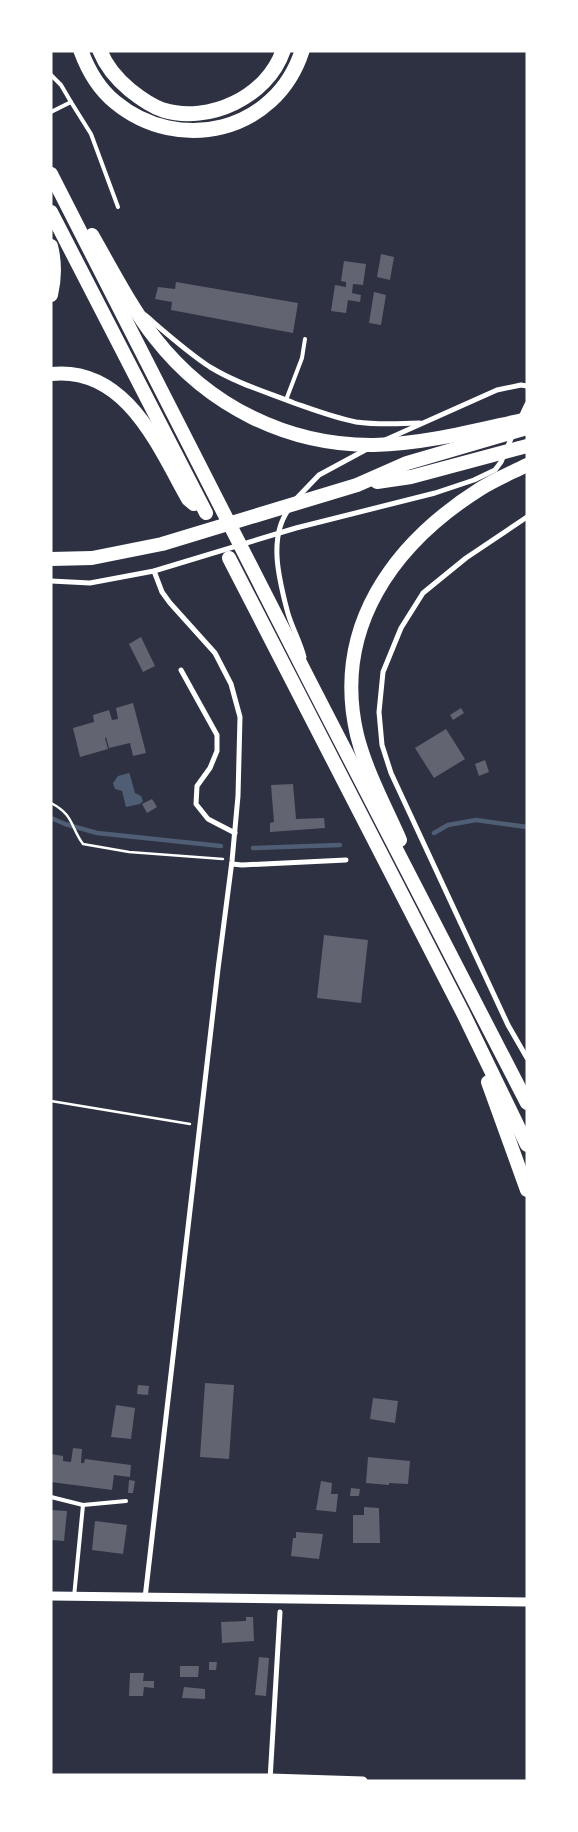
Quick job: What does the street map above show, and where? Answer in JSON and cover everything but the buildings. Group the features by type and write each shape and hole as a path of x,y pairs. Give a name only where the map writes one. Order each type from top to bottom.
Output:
{"highway":[{"path":"81,51 87,66 103,90 121,106 142,120 159,126 193,131 228,126 262,108 273,99 291,77 302,51"},
{"path":"100,51 120,82 144,101 163,110 187,114 223,108 241,100 259,86 271,73 283,51"},
{"path":"51,174 154,337 182,370 230,407 256,420 300,436 340,443 376,445 413,442 462,434 527,419"},
{"path":"51,174 527,1103"},
{"path":"51,212 206,514 188,500 151,434 127,402 114,391 91,378 72,373 51,374"},
{"path":"51,246 54,259 51,295"},
{"path":"51,559 68,560 105,556 141,549 359,484 407,463 527,428"},
{"path":"359,484 412,477 527,446"},
{"path":"436,928 402,842 363,755 354,718 351,679 358,633 368,606 398,558 416,539 442,515 480,488 527,465"},
{"path":"229,558 463,1013 527,1145"},
{"path":"463,1013 527,1190"},
{"path":"509,1068 527,1096"}],"street":[{"path":"135,307 172,339 210,367 230,378 286,400 356,422 388,424 426,422"},
{"path":"312,686 300,644 287,611 279,571 277,535 285,514 301,492 319,475 380,442 497,390 521,385 527,386"},
{"path":"51,581 90,583 154,571 296,528 434,493 474,480 496,470 527,404"},
{"path":"527,517 466,558 423,593 401,628 383,672 379,712 382,745 391,773 508,1025 527,1058"},
{"path":"145,1598 232,862 238,796 240,716 230,684 215,653 178,613 162,592 154,571"},
{"path":"181,670 217,735 217,751 210,768 197,786 196,804 208,819 235,833"},
{"path":"232,862 242,865 346,860"},
{"path":"51,1596 527,1602"},
{"path":"270,1779 280,1612"},
{"path":"51,1778 364,1781"}],"lane":[{"path":"51,75 61,85 91,134 118,207"},
{"path":"51,112 71,102"},
{"path":"286,400 300,365 305,339"},
{"path":"51,1496 83,1505 126,1501"},
{"path":"74,1597 83,1505"}],"path":[{"path":"51,803 60,808 71,819 83,844 129,852 232,862"},
{"path":"51,1101 200,1126"}],"water":[{"path":"129,773 135,793 141,796 143,801 140,804 126,807 122,791 115,789 113,783 118,776"}],"waterway":[{"path":"51,818 97,833 221,846"},
{"path":"434,833 448,825 476,820 527,827"},
{"path":"253,848 340,845"}]}
